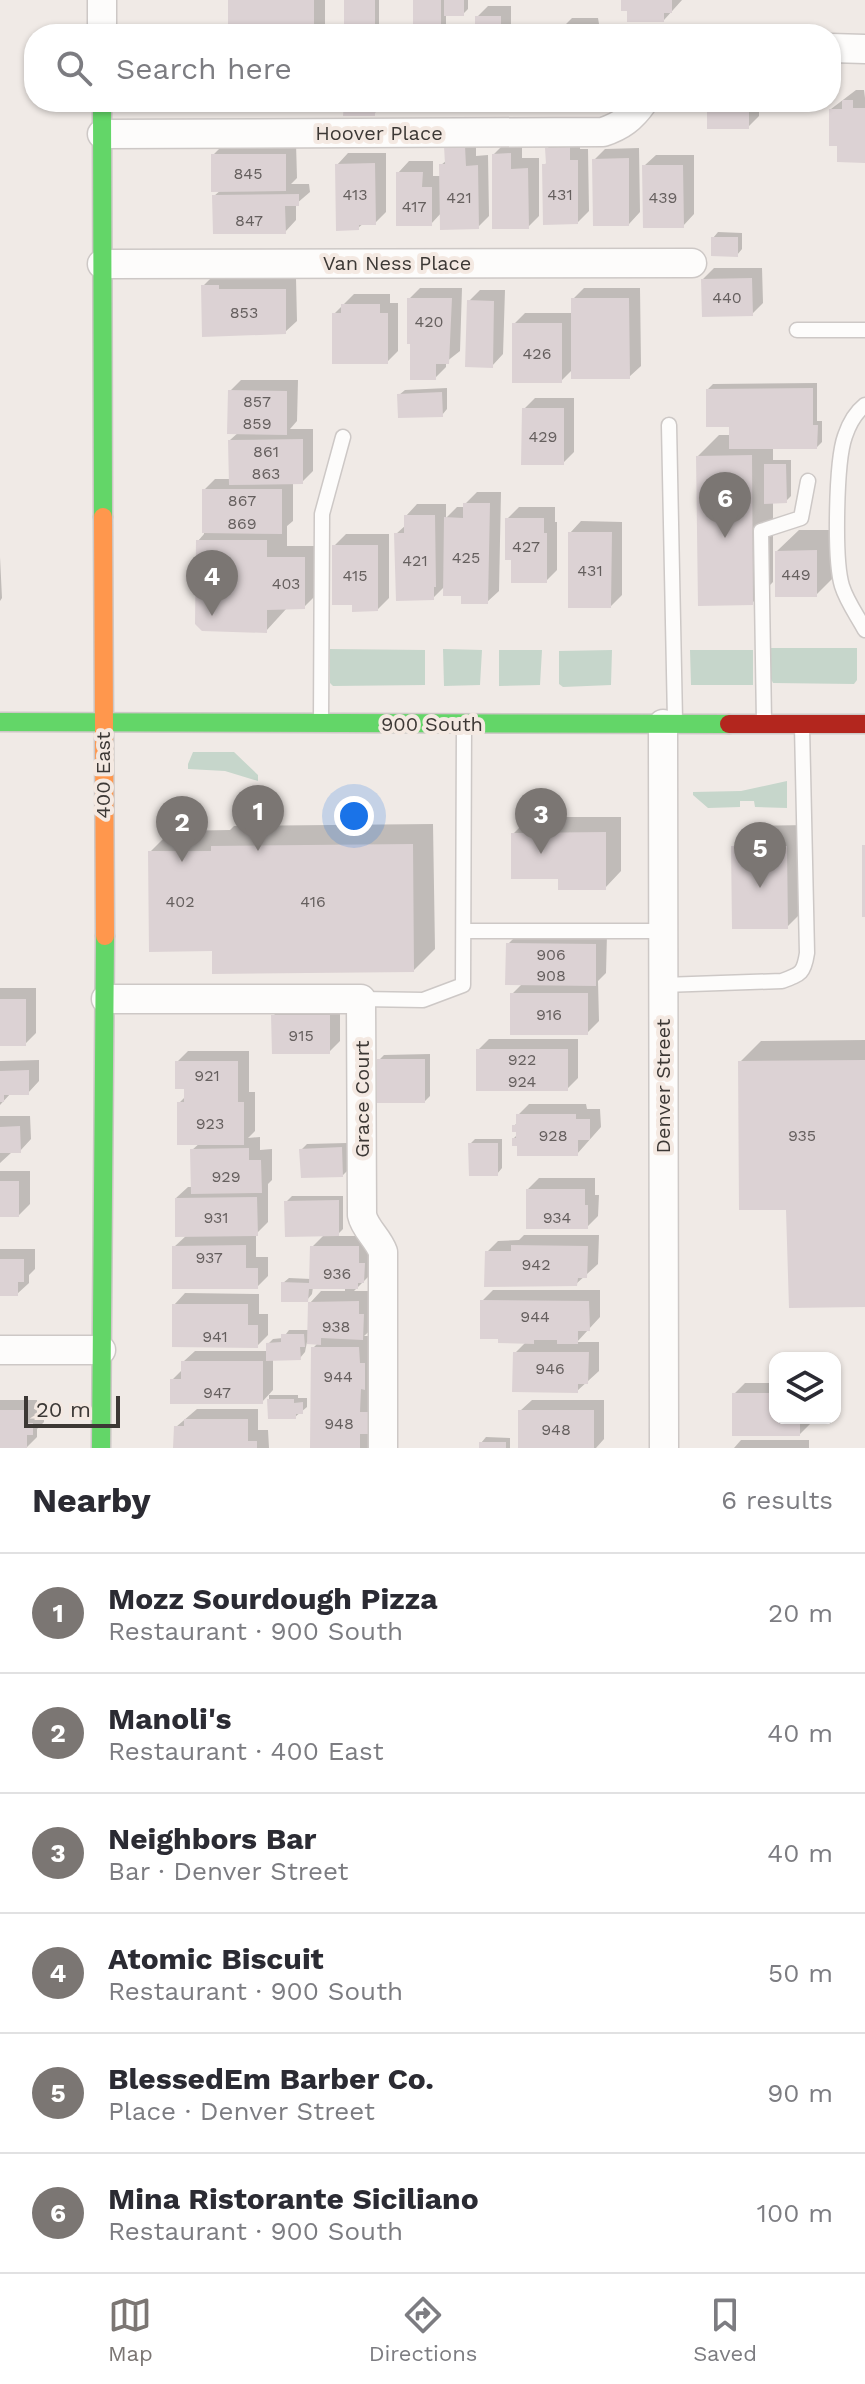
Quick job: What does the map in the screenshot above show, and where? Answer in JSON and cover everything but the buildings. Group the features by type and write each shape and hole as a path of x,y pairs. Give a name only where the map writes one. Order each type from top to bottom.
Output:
{"street":[{"path":"102,0 102,24"},
{"path":"841,48 865,49"},
{"name":"400 East","path":"101,1448 106,999 102,112"},
{"name":"Hoover Place","path":"102,134 603,132 621,126 636,112"},
{"name":"Van Ness Place","path":"102,264 692,263"},
{"name":"900 South","path":"0,722 865,724"},
{"name":"Denver Street","path":"664,1448 663,931 669,724"},
{"path":"106,999 361,999"},
{"name":"Grace Court","path":"361,999 362,1215 383,1252 383,1448"},
{"path":"0,1350 101,1350"}],"lane":[{"path":"797,330 865,330"},
{"path":"865,405 856,412 844,437 838,489 841,583 849,605 865,630"},
{"path":"669,425 669,724"},
{"path":"321,723 322,514 343,437"},
{"path":"764,723 761,531 801,518 808,481"},
{"path":"663,985 782,981 799,975 805,966 802,723"},
{"path":"361,999 423,1000 463,985 464,724"},
{"path":"464,931 663,931"}],"green space":[{"path":"771,648 857,648 857,680 854,684 773,683"},
{"path":"330,649 425,650 425,685 333,686 330,683"},
{"path":"443,649 482,650 480,685 444,686"},
{"path":"499,650 542,650 540,685 499,686"},
{"path":"612,650 611,685 563,687 559,684 559,651"},
{"path":"690,650 753,650 753,685 691,685"},
{"path":"193,752 234,752 258,775 258,781 225,771 188,769"},
{"path":"787,781 787,808 755,807 754,801 740,801 740,807 708,808 693,795 693,792 741,791"}],"traffic: fast":[{"path":"102,112 103,517"},
{"path":"0,722 729,724"},
{"path":"101,1448 105,936"}],"traffic: slow":[{"path":"103,517 105,936"}],"traffic: jam":[{"path":"729,724 865,724"}],"place":[{"name":"Mina Ristorante Siciliano","path":"725,538"},
{"name":"Atomic Biscuit","path":"212,616"},
{"name":"Mozz Sourdough Pizza","path":"258,851"},
{"name":"Neighbors Bar","path":"541,854"},
{"name":"Manoli's","path":"182,862"},
{"name":"BlessedEm Barber Co.","path":"760,888"}]}
